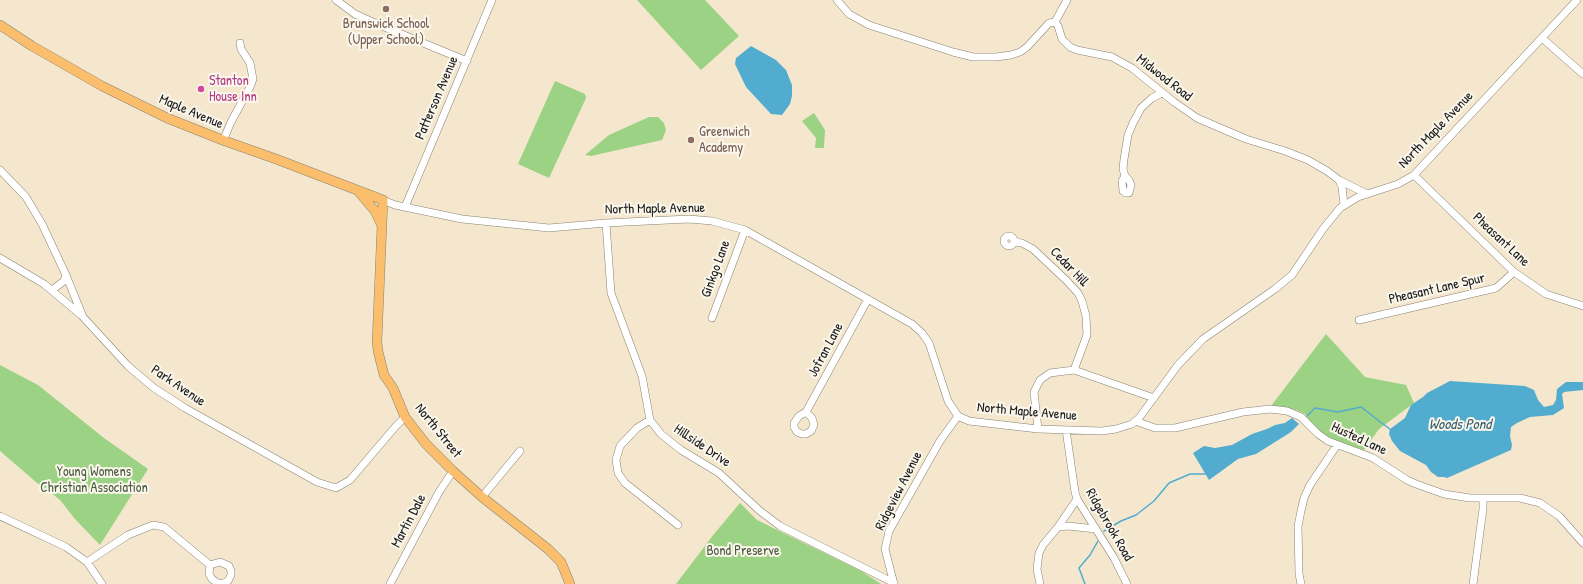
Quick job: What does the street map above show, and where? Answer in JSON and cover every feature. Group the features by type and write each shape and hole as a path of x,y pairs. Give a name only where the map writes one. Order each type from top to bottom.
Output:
{"main road":[{"name":"Maple Avenue","path":"0,25 32,46 102,86 167,118 223,141 276,159 383,200"},
{"path":"356,189 374,212 382,226"},
{"name":"North Street","path":"383,200 378,351 384,375 393,388 405,417 426,444 482,497 548,548 561,562 570,584"}],"street":[{"path":"336,0 356,14 377,24 467,61"},
{"name":"Patterson Avenue","path":"405,207 492,0"},
{"path":"837,0 849,14 869,25 973,57 996,57 1020,52 1027,47 1049,23 1055,22 1067,0"},
{"name":"North Maple Avenue","path":"383,200 405,207 462,219 549,228 606,223 689,219 712,221 745,230 912,324 922,333 929,343 948,401 958,416 969,421 1038,429 1116,429 1136,421 1182,360 1203,339 1292,275 1323,229 1340,208 1367,194 1398,184 1414,175 1577,0"},
{"name":"Midwood Road","path":"1055,22 1058,26 1062,39 1070,47 1077,50 1112,57 1122,62 1132,68 1186,111 1207,124 1308,160 1339,180 1367,194"},
{"path":"1542,38 1583,74"},
{"path":"223,141 253,79 250,63 241,49 240,43"},
{"path":"1125,176 1124,159 1128,136 1133,123 1146,103 1162,93"},
{"name":"Park Avenue","path":"0,170 26,197 34,209 50,238 83,317 128,366 154,388 202,418 317,482 336,488 350,480 405,417"},
{"name":"Pheasant Lane","path":"1414,175 1514,272 1546,294 1583,306"},
{"path":"1339,180 1342,187 1344,205"},
{"name":"Hillside Drive","path":"606,223 611,293 642,376 650,420 661,434 681,450 719,473 780,526 894,584"},
{"name":"Ginkgo Lane","path":"712,318 745,230"},
{"name":"Cedar Hill","path":"1015,242 1022,243 1033,249 1067,281 1078,293 1082,301 1086,316 1087,335 1074,370"},
{"path":"0,258 32,276 52,290 83,317"},
{"name":"Pheasant Lane Spur","path":"1359,320 1496,288 1514,272"},
{"path":"52,290 64,281 66,274"},
{"name":"Jofran Lane","path":"806,412 868,299"},
{"path":"1038,429 1034,392 1040,380 1050,373 1074,370 1154,398"},
{"name":"Husted Lane","path":"1136,421 1155,428 1175,428 1249,411 1270,409 1287,411 1301,417 1318,434 1337,445 1373,458 1407,480 1416,484 1444,494 1483,498 1520,498 1540,503 1559,516 1583,543"},
{"name":"Ridgeview Avenue","path":"894,584 885,549 889,531 940,441 958,416"},
{"path":"650,420 637,428 620,446 616,460 618,473 625,483 678,525"},
{"name":"Ridgebrook Road","path":"1066,430 1077,499 1114,558 1127,584"},
{"path":"1302,584 1299,574 1298,526 1302,504 1310,485 1337,445"},
{"path":"482,497 520,452"},
{"name":"Martin Dale","path":"390,584 439,492 453,471"},
{"path":"1473,584 1483,509 1483,498"},
{"path":"1040,584 1037,569 1043,545 1058,527 1077,499"},
{"path":"0,516 54,540 66,547 87,562 102,584"},
{"path":"87,562 128,535 153,525 164,527 210,565"},
{"path":"1058,527 1068,526 1096,529"}],"green space":[{"path":"637,0 705,0 739,36 701,70"},
{"path":"555,81 585,94 586,98 549,178 518,164"},
{"path":"814,113 825,130 824,148 815,148 816,138 802,121"},
{"path":"649,117 658,117 664,123 666,130 662,140 591,156 585,155 609,135"},
{"path":"1326,334 1365,377 1406,385 1414,403 1379,429 1364,450 1338,442 1321,433 1316,429 1305,414 1296,410 1271,406"},
{"name":"Young Womens Christian Association","path":"0,365 38,385 104,438 148,469 100,545 75,519 60,500 44,489 0,451"},
{"name":"Bond Preserve","path":"740,503 757,520 861,571 881,584 676,584"}],"water":[{"path":"751,46 776,60 786,70 792,85 792,96 790,104 782,115 771,114 746,87 735,64 736,58"},
{"name":"Woods Pond","path":"1450,381 1525,386 1534,390 1538,400 1544,407 1553,405 1556,400 1557,389 1566,382 1583,382 1583,390 1564,392 1562,394 1564,408 1553,415 1530,417 1511,427 1511,450 1447,478 1438,477 1431,472 1426,465 1400,451 1392,441 1389,434 1390,429 1405,418 1411,405 1427,393"},
{"path":"1292,418 1299,424 1291,432 1256,454 1238,459 1209,480 1193,453 1204,446 1215,448 1232,445 1252,434 1275,425 1285,423"}],"waterway":[{"path":"1307,416 1315,408 1338,412 1361,407 1391,430"},
{"path":"1104,531 1121,521 1136,515 1154,501 1169,483 1190,474 1206,473"},
{"path":"1085,584 1079,568 1090,555 1098,541"}],"place":[{"name":"Brunswick School (Upper School)","path":"386,9"},
{"name":"Stanton House Inn","path":"201,89"},
{"name":"Greenwich Academy","path":"691,140"}]}
